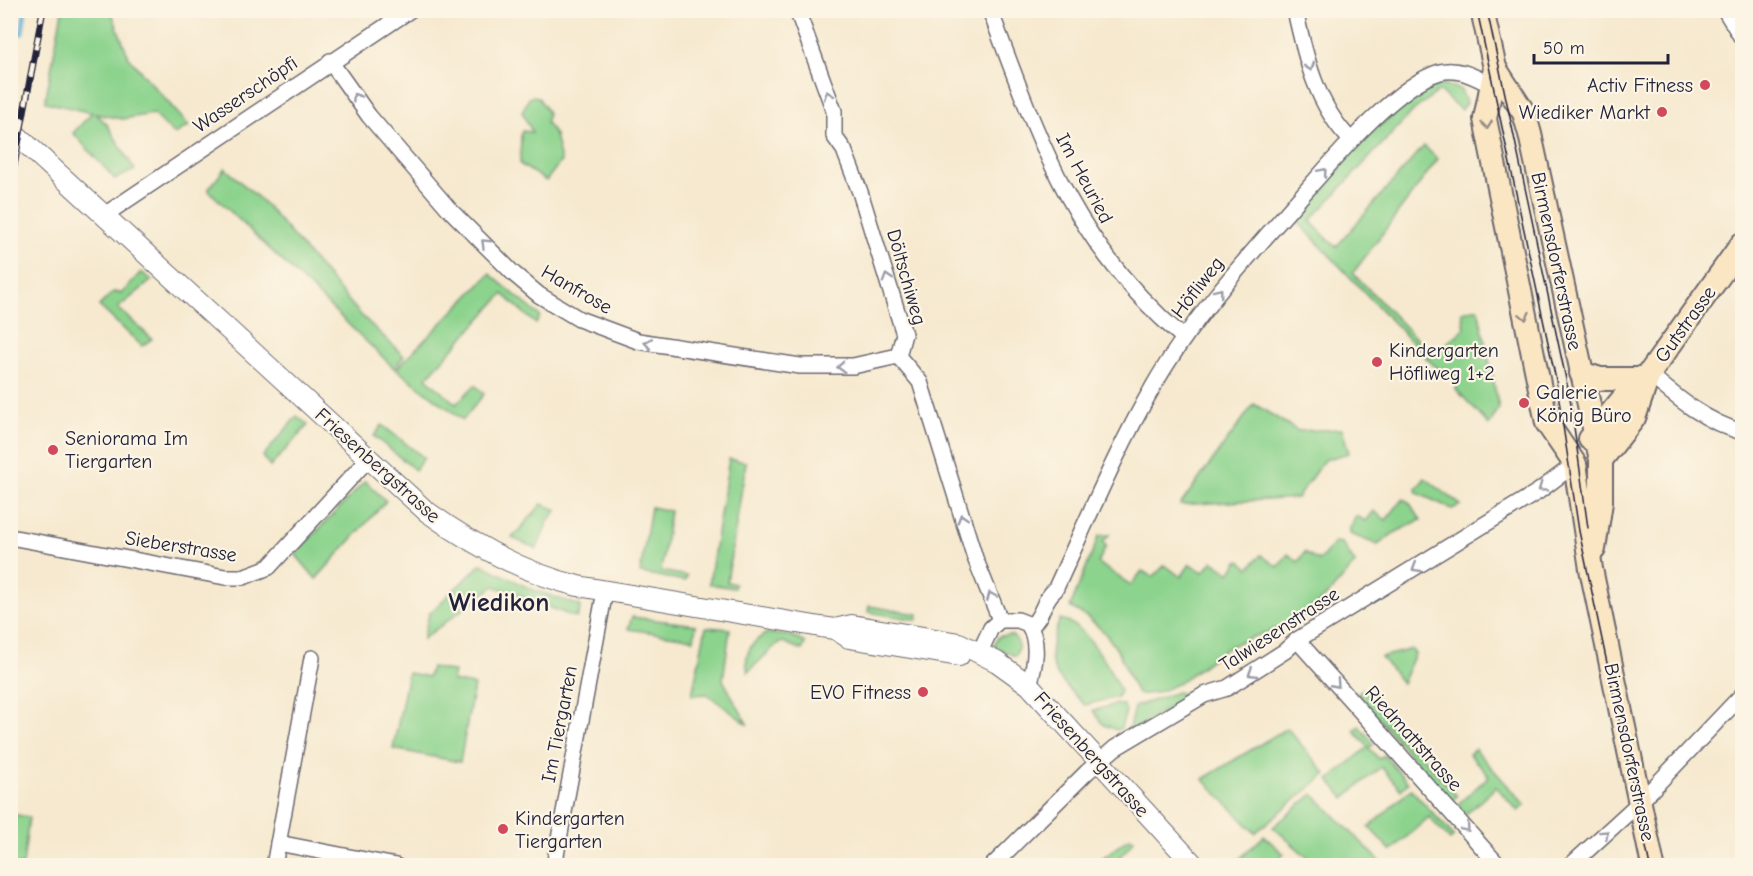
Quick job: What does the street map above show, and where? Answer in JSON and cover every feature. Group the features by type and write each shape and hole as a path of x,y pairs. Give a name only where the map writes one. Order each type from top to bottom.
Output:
{"main road":[{"name":"Birmensdorferstrasse","path":"1482,10 1493,76 1485,119 1547,423 1575,464 1591,569 1653,866"},
{"name":"Birmensdorferstrasse","path":"1493,76 1524,113 1530,134 1601,460 1601,502 1591,569"},
{"name":"Gutstrasse","path":"1575,464 1594,432 1644,377 1743,244"},
{"name":"Gutstrasse","path":"1581,373 1600,379 1644,377"},
{"name":"Gutstrasse","path":"1601,460 1634,418 1644,377"}],"street":[{"name":"Wasserschöpfi","path":"106,214 330,61 410,10"},
{"name":"Döltschiweg","path":"797,10 834,111 834,136 844,150 860,192 904,334 898,356"},
{"name":"Im Heuried","path":"990,10 1029,115 1066,196 1086,230 1119,274 1160,318 1184,338"},
{"path":"1295,10 1306,56 1325,105 1336,126 1351,140"},
{"path":"1725,10 1743,38"},
{"name":"Hanfrose","path":"330,61 376,125 449,209 514,274 539,295 579,319 638,342 800,366 844,367 898,356"},
{"name":"Höfliweg","path":"1030,627 1040,619 1050,595 1055,590 1127,434 1184,338 1224,286 1351,140 1401,96 1431,75 1456,71 1493,76"},
{"name":"Friesenbergstrasse","path":"10,129 106,214 426,511 491,552 561,582 605,591 836,629 852,625 959,643 997,662 1029,685 1195,866"},
{"path":"898,356 920,382 978,566 1000,620"},
{"path":"1644,377 1724,427 1743,432"},
{"name":"Sieberstrasse","path":"10,537 225,577 243,577 269,567 368,459"},
{"name":"Talwiesenstrasse","path":"992,866 1115,748 1204,695 1227,688 1285,651 1297,640 1539,491 1575,464"},
{"name":"Im Tiergarten","path":"554,866 605,591"},
{"path":"979,654 991,628 1000,620 1018,620 1030,627 1035,640 1035,657 1029,685"},
{"name":"Riedmattstrasse","path":"1297,640 1499,866"},
{"path":"274,866 312,658"},
{"path":"1570,866 1640,802 1743,695"},
{"path":"278,843 396,866"}],"green space":[{"path":"62,11 111,11 129,58 189,126 174,134 153,114 122,119 96,114 106,123 135,170 115,179 73,133 92,113 45,102"},
{"path":"1441,83 1461,90 1466,103 1461,110 1439,91 1414,110 1310,221 1336,247 1424,146 1438,159 1353,273 1433,356 1465,328 1462,312 1478,308 1499,408 1489,425 1455,388 1459,381 1446,368 1440,372 1297,221 1300,212 1364,140 1400,108"},
{"path":"538,97 548,113 546,122 555,135 561,161 546,181 520,164 521,135 523,131 532,132 522,112 529,98"},
{"path":"225,168 267,206 360,314 404,356 394,368 208,190"},
{"path":"141,272 152,280 118,308 152,339 142,346 99,306 113,292 122,293"},
{"path":"490,274 540,316 536,324 503,294 426,378 456,404 475,385 484,394 463,420 396,369"},
{"path":"1254,404 1298,431 1342,429 1349,453 1324,460 1297,498 1180,505"},
{"path":"297,416 308,425 270,467 263,456"},
{"path":"382,425 424,458 415,470 374,436"},
{"path":"729,459 746,462 727,582 735,584 734,588 709,584"},
{"path":"1425,478 1461,505 1452,509 1417,493 1416,489"},
{"path":"365,481 386,501 316,579 295,554"},
{"path":"1403,499 1409,502 1421,520 1394,533 1378,545 1350,534 1350,528 1356,516 1366,521 1374,511 1386,520"},
{"path":"542,504 557,510 548,521 537,549 512,538"},
{"path":"651,507 670,511 661,571 687,576 685,581 640,573"},
{"path":"1109,535 1103,542 1106,546 1098,563 1131,585 1142,571 1153,577 1165,565 1181,577 1190,564 1203,572 1213,561 1230,573 1239,560 1249,568 1261,555 1278,567 1288,554 1298,562 1305,552 1319,561 1335,542 1342,543 1355,563 1325,597 1295,620 1231,646 1164,690 1138,694 1120,654 1109,638 1095,624 1070,607 1099,536"},
{"path":"481,564 531,589 581,606 577,618 494,586 423,639 429,614"},
{"path":"869,606 918,614 917,620 868,612"},
{"path":"632,617 696,625 694,639 628,629"},
{"path":"1060,619 1079,629 1088,638 1120,691 1117,697 1085,705 1058,676 1051,658"},
{"path":"706,627 730,629 723,680 748,725 707,694 692,695"},
{"path":"767,633 792,636 805,643 802,650 783,642 777,644 748,672 747,660 750,649"},
{"path":"1011,635 1018,644 1015,656 993,646 999,636"},
{"path":"1412,649 1415,654 1402,683 1381,657"},
{"path":"431,667 454,672 452,681 474,685 460,762 393,749 408,673 428,677"},
{"path":"1363,689 1457,796 1451,802 1357,694"},
{"path":"1177,692 1190,695 1128,733 1134,707"},
{"path":"1116,704 1123,705 1126,711 1121,728 1117,730 1104,725 1093,711"},
{"path":"1359,726 1374,744 1369,748 1379,759 1384,755 1408,783 1401,790 1381,767 1344,798 1329,780 1368,747 1354,730"},
{"path":"1287,728 1326,774 1255,833 1203,779"},
{"path":"1475,749 1525,805 1518,811 1496,787 1466,814 1457,805 1489,776 1469,754"},
{"path":"1411,789 1454,836 1450,840 1429,817 1391,851 1369,827"},
{"path":"1313,794 1384,865 1316,865 1273,827"},
{"path":"11,814 29,817 23,865 11,865"},
{"path":"1264,836 1284,854 1274,865 1233,865"},
{"path":"1129,838 1134,840 1114,865 1100,865 1097,862"}],"waterway":[{"path":"10,36 22,33 25,10"}],"tram line":[{"path":"1477,10 1556,380 1579,531 1650,866"},
{"path":"1487,10 1570,398 1588,528"}],"railway":[{"path":"10,187 43,10"}],"place":[{"name":"Activ Fitness","path":"1705,85"},
{"name":"Wiediker Markt","path":"1662,112"},
{"name":"Kindergarten Höfliweg 1+2","path":"1377,362"},
{"name":"Galerie König Büro","path":"1524,403"},
{"name":"Seniorama Im Tiergarten","path":"53,450"},
{"name":"EVO Fitness","path":"923,692"},
{"name":"Kindergarten Tiergarten","path":"503,829"}],"district":[{"name":"Wiedikon","path":"499,602"}]}
